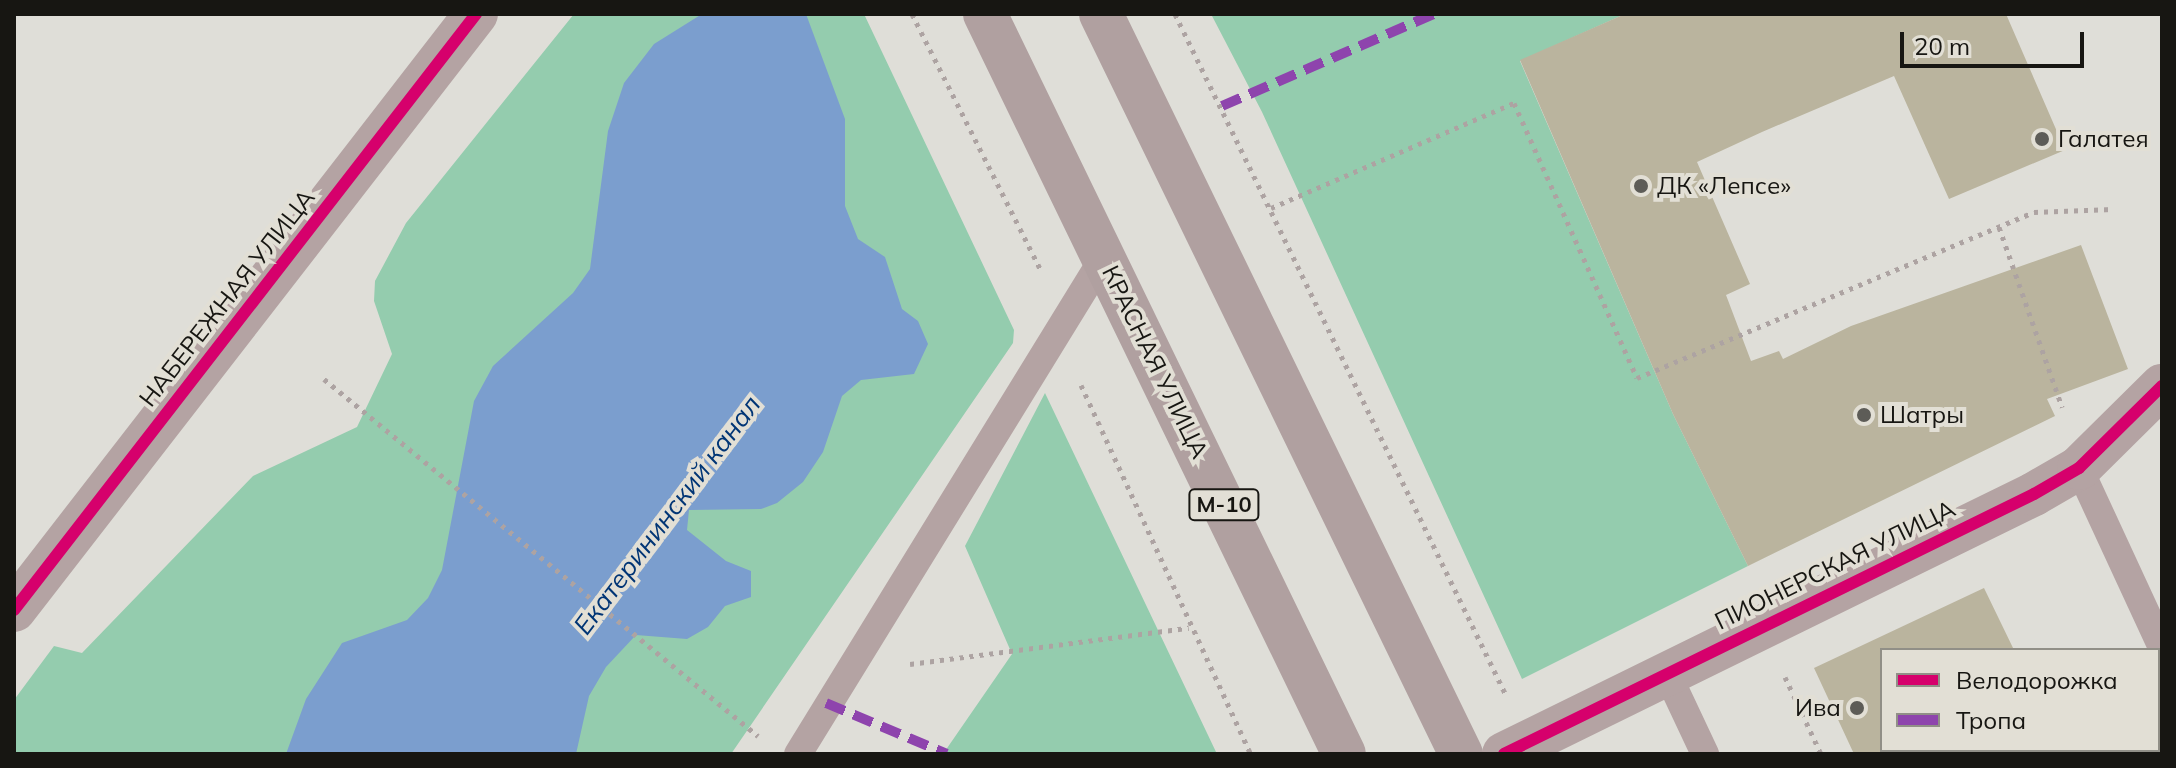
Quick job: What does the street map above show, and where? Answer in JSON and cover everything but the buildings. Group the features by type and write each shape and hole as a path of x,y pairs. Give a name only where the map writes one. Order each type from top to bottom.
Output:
{"highway":[{"name":"КРАСНАЯ УЛИЦА","path":"985,14 1344,754"},
{"path":"1101,14 1461,754"}],"street":[{"name":"НАБЕРЕЖНАЯ УЛИЦА","path":"14,610 476,14"},
{"name":"ПИОНЕРСКАЯ УЛИЦА","path":"1504,754 2079,468 2160,392"}],"lane":[{"path":"798,754 845,670 1104,257"},
{"path":"2079,468 2162,648"},
{"path":"1666,671 1705,754"}],"path":[{"path":"912,14 1050,290 1059,329 1190,627 1251,754"},
{"path":"1175,14 1506,695"},
{"path":"1271,208 1514,103 1637,378 2034,212 2113,209"},
{"path":"1999,227 2064,414"},
{"path":"324,379 769,744"},
{"path":"1761,625 1821,754"},
{"path":"845,670 1012,654 1190,627"}],"green space":[{"path":"574,14 864,14 1014,330 1013,343 731,754 14,754 14,700 54,646 82,653 253,476 357,427 392,354 374,301 375,281 406,223"},
{"path":"1211,14 1625,14 1520,61 1673,414 1748,566 1522,679 1262,112"},
{"path":"1045,393 1217,754 943,754 1012,654 965,546"}],"water":[{"name":"Екатерининский канал","path":"702,14 806,14 845,119 845,206 858,239 885,257 902,309 918,321 928,344 914,374 861,380 842,396 823,452 803,482 777,503 761,509 689,510 687,530 726,561 751,571 751,597 725,606 708,627 687,639 636,635 606,667 589,696 576,754 286,754 306,699 342,643 407,620 428,598 442,570 474,401 493,366 573,293 590,269 608,131 624,83 654,44"}],"marked path":[{"path":"1222,106 1434,14"},
{"path":"826,703 947,754"}],"cycle path":[{"path":"14,610 476,14"},
{"path":"1504,754 2034,494 2079,468 2162,386"}],"place":[{"name":"Галатея","path":"2042,139"},
{"name":"ДК «Лепсе»","path":"1641,186"},
{"name":"Шатры","path":"1864,415"},
{"name":"Ива","path":"1857,708"}]}
